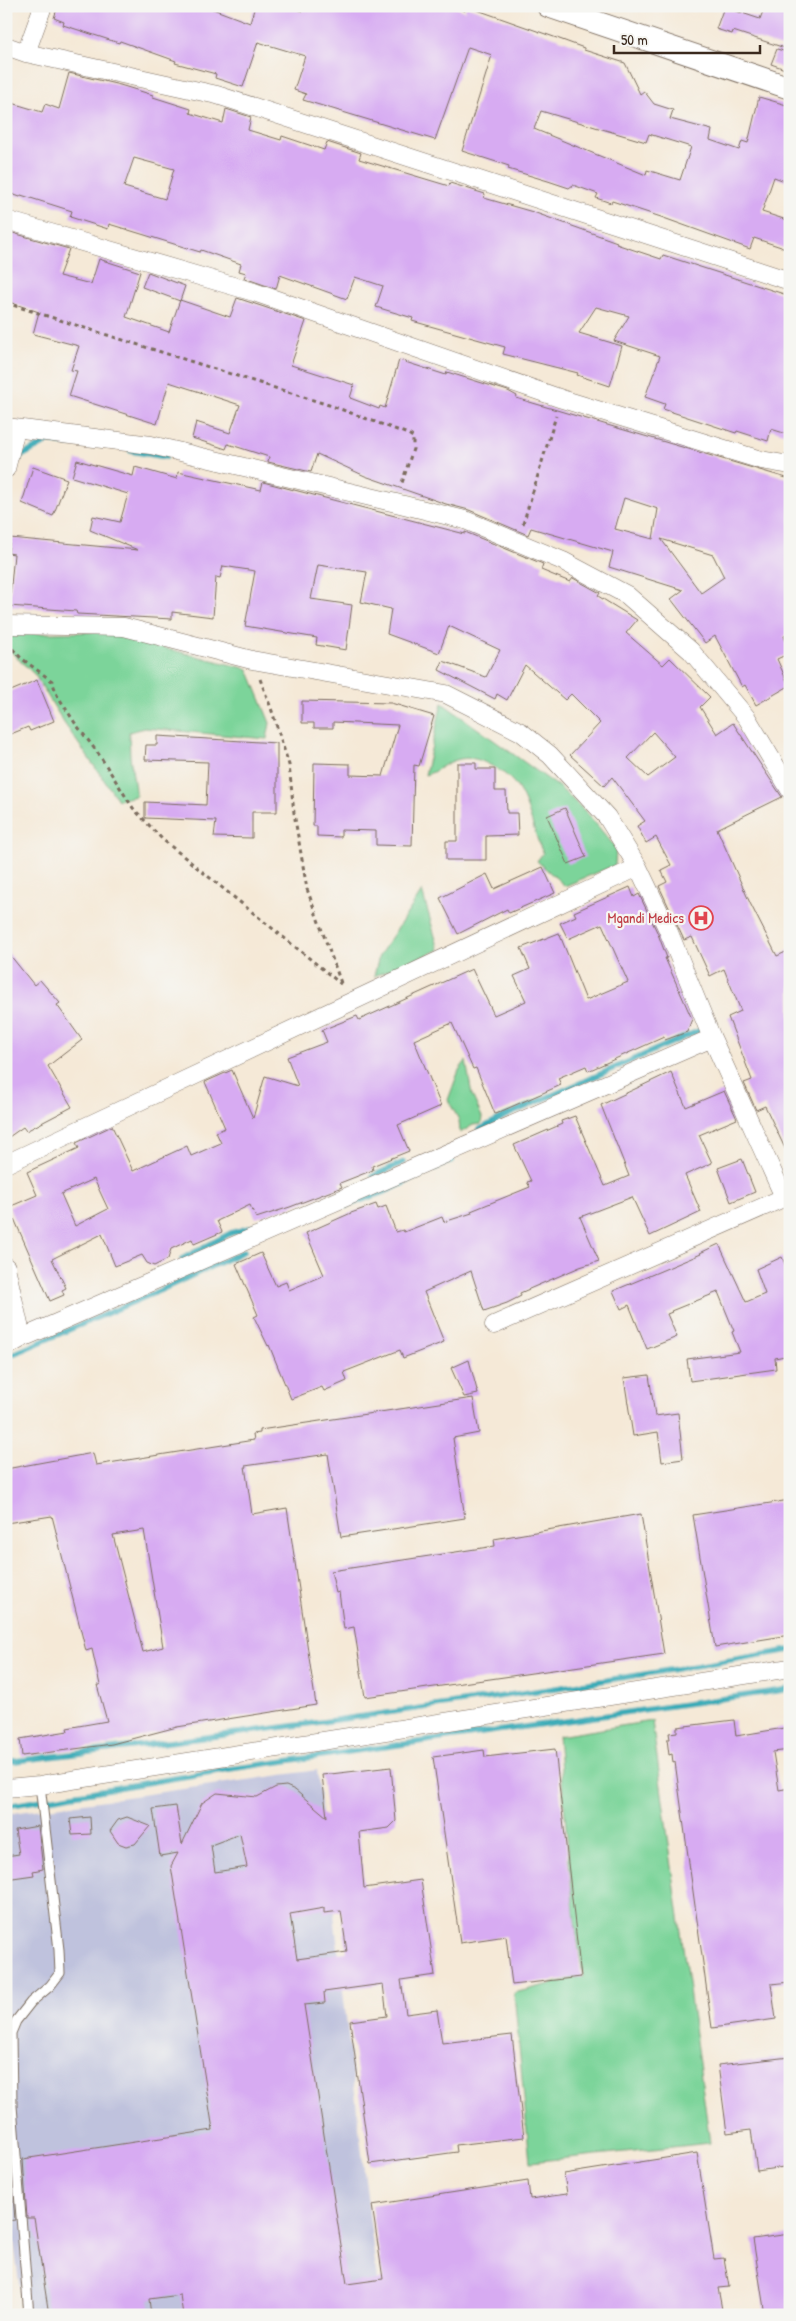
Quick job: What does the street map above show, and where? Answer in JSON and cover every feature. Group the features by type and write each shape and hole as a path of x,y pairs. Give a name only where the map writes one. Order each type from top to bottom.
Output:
{"street":[{"path":"26,53 43,6"},
{"path":"548,6 790,88"},
{"path":"6,46 26,53 217,95 790,280"},
{"path":"6,220 254,292 562,399 761,460 790,465"},
{"path":"6,469 11,428 70,434 151,445 466,520 563,561 626,595 691,651 747,718 790,790"},
{"path":"6,625 124,627 252,660 446,694 521,732 550,754 607,817 638,867 668,930 712,1038 787,1196 494,1326"},
{"path":"6,1164 638,867"},
{"path":"6,1347 22,1338 712,1038"},
{"path":"6,1267 22,1338"},
{"path":"6,1788 40,1785 790,1668"}],"lane":[{"path":"29,2315 12,2106 11,2033 16,2021 31,2002 50,1986 60,1972 40,1785"}],"path":[{"path":"6,303 332,406 412,437 412,449 396,503"},
{"path":"518,542 562,399"},
{"path":"6,642 21,658 52,681 56,695 74,723 100,756 134,808 162,839 341,984 357,1000"},
{"path":"252,660 271,708 289,765 294,813 308,889 341,984"}],"shaded area":[{"path":"317,1770 381,2315 23,2315 6,2178 6,1814"}],"green space":[{"path":"100,632 248,669 270,723 267,739 145,728 129,732 130,756 136,796 118,800 64,723 35,675 6,647 6,634"},
{"path":"442,703 559,787 587,813 616,848 615,865 565,886 537,861 543,853 526,804 514,783 504,774 483,762 466,758 452,761 425,775"},
{"path":"422,891 439,950 374,976 379,956"},
{"path":"466,1061 472,1095 482,1117 481,1124 473,1125 460,1133 459,1120 448,1100 459,1070"},
{"path":"652,1721 710,2143 530,2162 514,1993 583,1976 574,1916 558,1736"}],"building":[{"path":"58,6 205,6 250,23 255,6 286,6 302,11 304,6 451,6 465,11 466,6 584,48 584,50 625,63 640,94 644,91 654,104 673,110 670,119 712,130 710,140 739,150 742,141 748,143 759,97 790,106 790,183 774,177 762,212 790,221 790,250 754,238 750,249 661,217 612,201 611,203 596,198 598,194 573,185 569,188 508,169 509,166 462,151 492,55 468,47 435,140 303,100 306,94 294,90 305,56 258,42 243,87 215,78 216,74 175,63 176,61 120,41 119,43 63,25 64,22 54,18","holes":["541,111 646,142 649,134 691,147 680,180 647,170 646,175 534,129"]},
{"path":"765,6 790,13 790,35 785,48 733,31 732,34 716,29 724,7 760,19"},
{"path":"777,49 790,53 785,69 771,64"},
{"path":"69,73 153,95 153,97 191,109 190,113 223,123 226,109 251,117 248,130 281,140 282,136 324,150 327,142 361,153 359,159 449,186 450,183 485,194 484,198 533,212 617,242 616,244 661,259 663,255 790,296 790,435 771,429 768,441 737,431 736,433 663,409 665,404 645,397 660,356 614,341 629,316 596,307 579,333 622,346 610,386 577,375 578,373 503,354 505,347 412,321 413,318 376,307 383,286 355,277 347,299 280,275 276,289 244,278 246,273 239,271 241,264 201,250 200,252 109,224 108,229 70,217 72,211 6,192 6,131 9,119 7,118 12,103 42,112 45,104 59,109","holes":["134,158 174,169 165,199 124,187"]},
{"path":"6,231 69,249 59,276 91,284 99,259 140,272 126,317 169,332 180,300 230,317 237,298 306,321 291,365 354,385 350,398 379,409 380,406 385,408 399,360 446,375 447,372 508,391 517,396 516,398 790,479 790,634 784,636 790,653 777,659 789,686 756,705 745,685 742,687 715,636 705,643 671,599 683,590 609,567 613,552 531,528 528,535 469,510 365,476 317,454 311,472 268,462 269,457 228,444 226,449 192,438 196,422 230,433 240,405 169,382 157,424 69,396 77,371 71,370 79,346 33,334 39,312 6,301","holes":["624,498 658,509 653,539 615,529","661,539 713,555 724,577 701,593"]},
{"path":"148,272 185,286 180,301 142,287"},
{"path":"77,460 133,476 135,467 177,479 178,472 261,490 263,482 465,534 465,532 543,564 541,570 570,582 573,578 600,593 598,596 637,620 626,633 663,665 670,658 710,697 700,707 717,734 733,723 782,797 717,829 750,903 777,956 790,950 790,1159 765,1106 756,1110 744,1083 752,1080 728,1017 741,1011 724,969 710,976 692,937 684,940 659,886 667,882 661,870 671,865 656,837 646,843 637,826 645,821 612,777 604,786 570,755 600,723 571,694 565,700 525,665 507,700 497,694 495,699 439,670 443,661 486,677 500,650 449,626 439,653 387,634 391,609 361,602 367,572 318,565 311,599 352,605 346,650 316,645 317,638 245,626 255,571 223,566 220,578 216,577 213,617 172,612 172,619 77,614 76,611 9,606 14,554 8,553 10,538 138,550 90,530 93,516 120,522 128,494 72,477","holes":["653,732 675,757 648,777 628,758"]},
{"path":"33,467 67,479 53,516 22,503"},
{"path":"37,680 54,721 30,731 28,727 6,736 6,693"},
{"path":"302,701 391,703 434,716 419,766 414,765 412,846 376,845 376,831 341,830 341,837 317,836 317,826 313,826 314,763 350,764 350,775 383,776 398,725 333,722 333,728 314,728 314,723 302,723"},
{"path":"157,736 277,743 277,812 252,812 252,838 214,837 216,821 145,818 145,802 206,805 208,762 145,760 146,745 157,745"},
{"path":"457,763 476,763 476,769 495,769 495,791 506,791 507,813 517,813 518,835 486,836 486,860 446,860 446,841 457,841"},
{"path":"565,808 586,857 568,864 547,816"},
{"path":"543,867 555,893 509,913 507,909 458,934 440,898 487,874 494,889"},
{"path":"630,887 634,897 639,894 658,934 667,958 665,958 692,1019 687,1032 665,1040 664,1037 588,1071 586,1066 558,1078 561,1085 495,1114 476,1068 473,1069 452,1023 414,1040 441,1106 398,1125 409,1151 372,1166 373,1170 340,1183 342,1187 290,1207 256,1218 250,1205 217,1221 222,1232 194,1244 192,1239 171,1249 168,1259 154,1266 147,1263 142,1255 115,1266 102,1234 52,1259 66,1288 62,1290 64,1295 50,1301 9,1207 37,1195 27,1172 79,1148 76,1143 112,1126 133,1171 187,1146 191,1156 221,1143 216,1132 225,1128 205,1082 232,1070 253,1118 265,1076 298,1086 287,1057 327,1042 322,1030 357,1016 359,1020 472,969 494,1015 526,1001 514,976 530,969 521,948 559,933 586,1000 628,982 602,924 568,939 560,923 576,916 574,912","holes":["94,1179 108,1209 75,1226 61,1194"]},
{"path":"6,950 34,985 40,980 60,1003 57,1005 82,1040 48,1066 72,1107 26,1131 23,1127 6,1139"},
{"path":"671,1072 686,1107 724,1091 737,1119 699,1135 712,1163 685,1175 701,1212 650,1236 632,1197 580,1217 599,1261 580,1267 520,1293 521,1296 507,1303 484,1311 471,1271 424,1292 444,1342 403,1358 400,1350 344,1372 347,1381 324,1391 322,1387 291,1399 269,1345 254,1317 258,1315 236,1264 261,1253 276,1286 286,1282 289,1290 324,1275 306,1233 351,1213 376,1204 378,1209 386,1206 396,1232 403,1230 404,1232 442,1217 444,1222 472,1213 471,1211 530,1187 527,1182 531,1181 514,1145 562,1124 561,1121 575,1116 605,1186 629,1176 601,1105"},
{"path":"742,1159 755,1192 731,1202 718,1168"},
{"path":"719,1244 746,1302 765,1294 756,1269 782,1257 790,1276 790,1355 775,1358 776,1369 690,1381 687,1359 740,1352 732,1332 734,1331 718,1292 667,1314 677,1337 647,1349 629,1305 621,1309 613,1291 701,1254"},
{"path":"469,1360 478,1394 464,1397 451,1368"},
{"path":"649,1375 655,1416 678,1413 683,1459 662,1462 658,1432 633,1436 624,1378"},
{"path":"473,1398 479,1433 453,1438 465,1518 341,1537 328,1454 245,1466 252,1514 287,1508 316,1705 177,1727 112,1744 22,1756 20,1739 68,1731 67,1728 107,1721 97,1685 100,1685 92,1649 86,1651 52,1516 6,1523 6,1469 93,1453 96,1465 254,1440 253,1434 260,1433 260,1430","holes":["144,1530 163,1647 143,1652 113,1535"]},
{"path":"790,1500 790,1635 715,1647 693,1515"},
{"path":"641,1514 664,1654 365,1697 354,1627 344,1629 339,1592 336,1593 331,1571 495,1546 494,1539"},
{"path":"734,1720 736,1736 790,1727 790,1750 773,1752 779,1790 790,1788 790,1982 771,1984 776,2019 712,2028 675,1762 673,1763 672,1754 669,1755 667,1739 670,1739 669,1733 677,1732 677,1727"},
{"path":"555,1749 581,1977 512,1985 506,1936 460,1943 433,1757 484,1750 485,1757"},
{"path":"391,1767 396,1821 389,1828 359,1832 364,1888 421,1880 435,1975 401,1980 406,2014 437,2010 442,2043 512,2035 524,2137 456,2145 457,2152 370,2164 350,2021 387,2016 383,1984 324,1992 325,2003 304,2005 347,2284 383,2279 372,2205 528,2181 530,2199 567,2194 564,2174 697,2153 714,2259 724,2258 729,2287 718,2288 723,2315 183,2315 180,2295 149,2299 151,2315 49,2315 34,2218 27,2218 23,2159 213,2130 171,1866 178,1853 160,1856 153,1809 176,1806 182,1844 202,1803 217,1793 257,1797 276,1787 286,1786 295,1790 327,1817 322,1775","holes":["240,1834 247,1867 215,1872 211,1845","324,1908 324,1913 341,1911 347,1952 297,1959 290,1914"]},
{"path":"90,1817 91,1834 72,1835 70,1819"},
{"path":"127,1817 150,1826 135,1844 126,1846 118,1843 110,1831 118,1820"},
{"path":"38,1826 43,1869 33,1871 34,1875 6,1879 6,1856 19,1854 15,1830"},
{"path":"790,2057 790,2166 757,2171 751,2130 727,2133 718,2065"},
{"path":"6,2161 10,2161 15,2220 6,2221"},
{"path":"790,2234 790,2315 765,2315 753,2239"}],"waterway":[{"path":"12,461 49,441 70,444"},
{"path":"131,451 166,457"},
{"path":"784,793 790,807"},
{"path":"479,1130 505,1116 705,1028"},
{"path":"346,1206 389,1190 452,1160"},
{"path":"373,1176 404,1162"},
{"path":"182,1259 231,1233 267,1223"},
{"path":"6,1357 161,1290 244,1251"},
{"path":"6,1762 399,1711 595,1682 790,1650"},
{"path":"6,1806 230,1769 790,1689"}],"place":[{"name":"Mgandi Medics","path":"701,918"}]}
